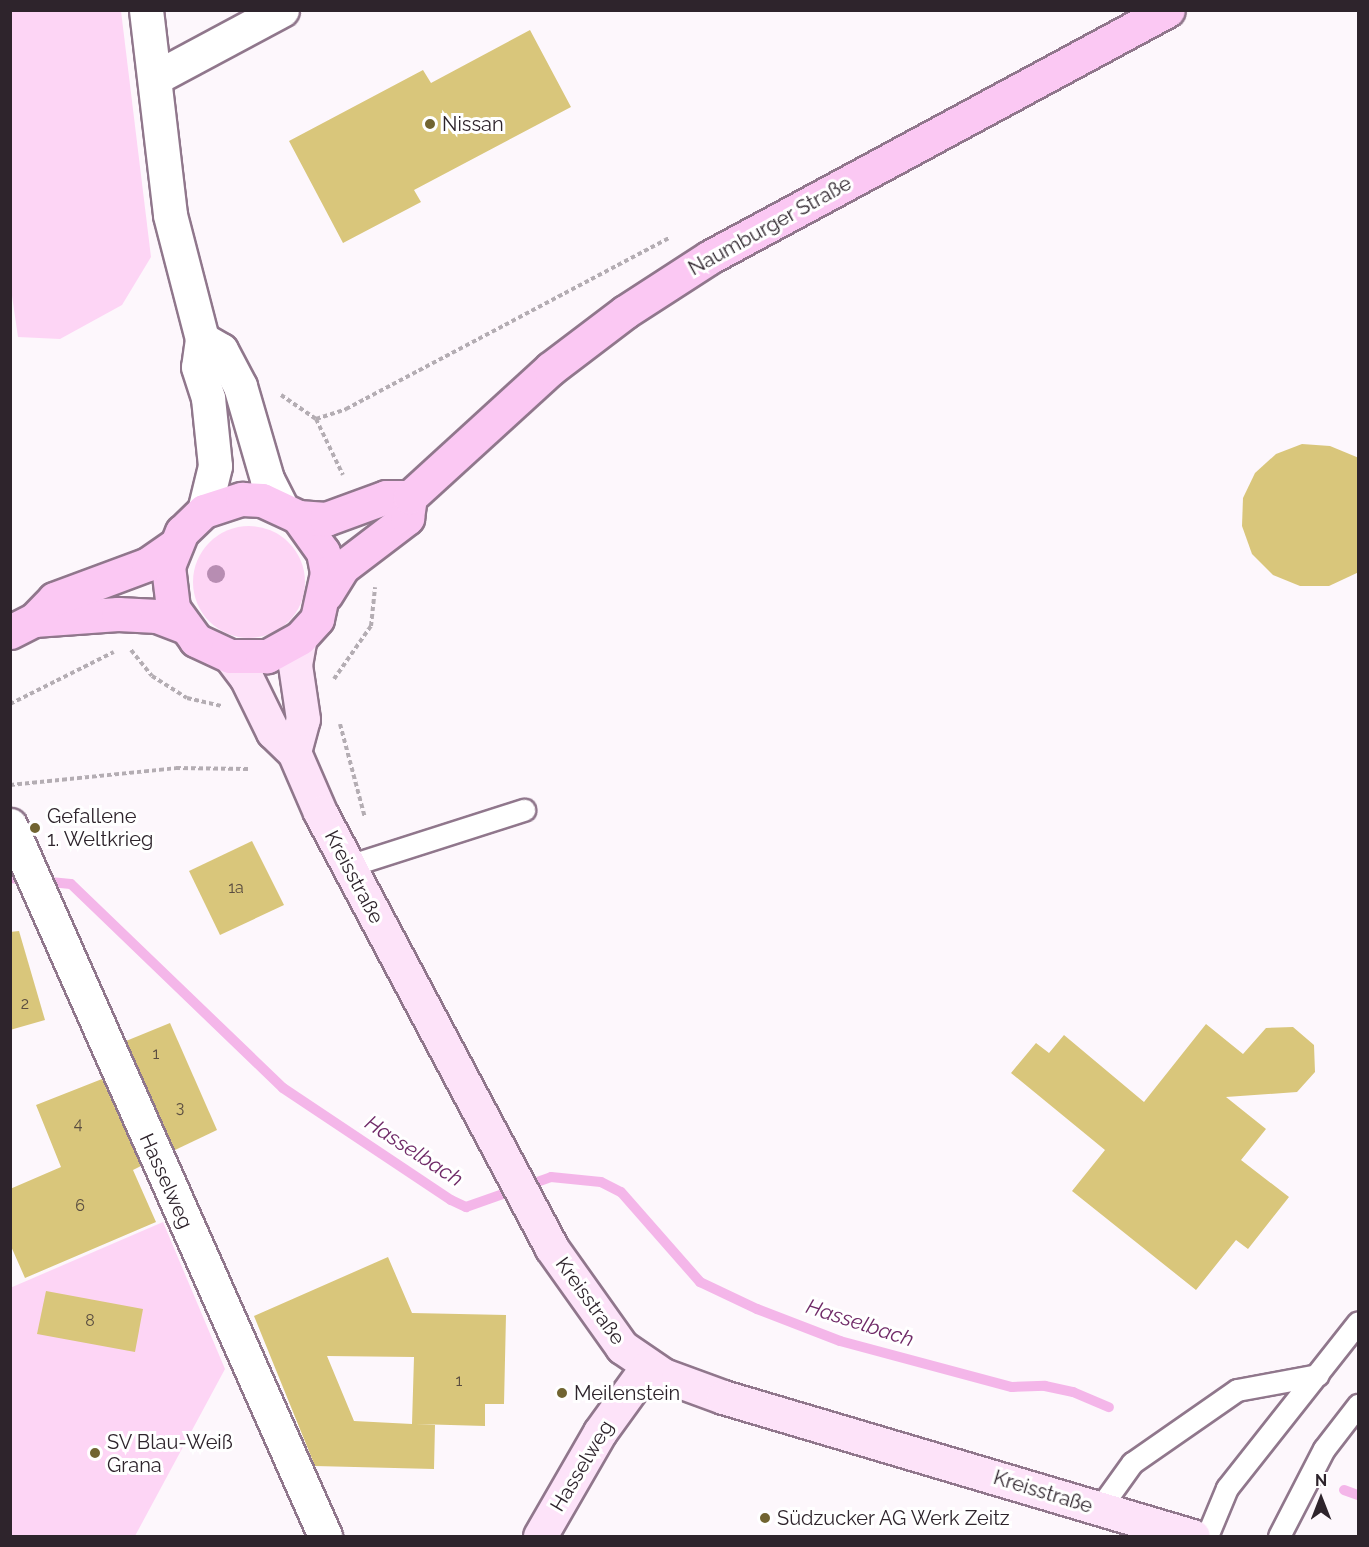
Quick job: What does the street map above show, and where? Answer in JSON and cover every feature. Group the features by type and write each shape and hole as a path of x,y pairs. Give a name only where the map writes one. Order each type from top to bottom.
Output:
{"main road":[{"name":"Naumburger Straße","path":"326,594 343,567 406,518 410,497 550,369 667,283 1168,10"},
{"path":"22,626 54,599 148,564 174,546 204,511 242,499 327,519 386,497 410,497"},
{"path":"174,546 168,587 183,626 196,640 230,656 267,656 300,638 317,619 326,594 323,552 290,512"},
{"path":"22,626 118,614 157,616 183,626"},
{"path":"294,752 303,719 295,665 300,638"},
{"name":"Kreisstraße","path":"230,656 246,677 273,732 294,752 350,865 528,1207 603,1323 647,1367 723,1397 1193,1536"},
{"name":"Hasselweg","path":"540,1536 600,1432 647,1367"}],"street":[{"path":"146,10 170,215 202,339 198,367 208,398 215,466 204,511"},
{"path":"155,78 282,10"},
{"path":"202,339 221,350 240,386 264,471 290,512"},
{"name":"Hasselweg","path":"10,825 325,1536"}],"lane":[{"path":"350,865 524,810"},
{"path":"1207,1536 1227,1488 1359,1323"},
{"path":"1099,1509 1132,1463 1237,1390 1318,1375"},
{"path":"1279,1536 1324,1449 1359,1405"}],"path":[{"path":"316,419 346,409 674,235"},
{"path":"279,393 316,419 347,482"},
{"path":"331,691 330,683 371,626 376,575"},
{"path":"10,704 128,645 152,676 187,698 228,708"},
{"path":"338,718 366,814 350,865"},
{"path":"10,785 164,769 248,769"}],"shaded area":[{"path":"10,11 121,11 151,257 122,305 60,339 18,337 10,282"},
{"path":"249,526 270,530 289,542 301,561 305,582 301,603 289,622 270,634 249,638 228,634 209,622 197,603 193,582 197,561 209,542 228,530"},
{"name":"SV Blau-Weiß Grana","path":"163,1222 225,1369 135,1536 11,1536 10,1288"}],"building":[{"name":"Nissan","path":"530,30 571,107 414,190 421,202 343,243 289,141 423,70 431,83"},
{"path":"1302,444 1330,446 1359,458 1359,572 1329,586 1300,586 1273,575 1252,554 1242,526 1243,498 1255,473 1276,454"},
{"path":"252,841 284,905 220,935 189,871"},
{"path":"19,931 45,1020 10,1030 10,932"},
{"path":"170,1023 217,1130 175,1150 126,1041"},
{"path":"1206,1024 1243,1054 1266,1028 1293,1027 1314,1045 1315,1072 1297,1092 1226,1097 1266,1129 1241,1160 1289,1197 1248,1249 1236,1240 1196,1290 1072,1191 1105,1150 1011,1073 1036,1043 1049,1053 1064,1035 1144,1102"},
{"path":"102,1079 141,1166 133,1170 156,1222 25,1278 10,1244 10,1189 61,1167 36,1105"},
{"path":"388,1257 412,1313 506,1315 504,1404 485,1404 485,1426 416,1424 435,1425 434,1469 315,1466 254,1316","holes":["327,1356 414,1357 412,1424 354,1421"]},
{"path":"46,1291 143,1309 135,1352 37,1334"}],"waterway":[{"name":"Hasselbach","path":"10,878 71,884 283,1088 451,1200 466,1207 551,1177 601,1182 621,1192 700,1282 757,1309 840,1341 1012,1387 1045,1386 1073,1392 1109,1407"},
{"name":"Hasselbach","path":"1344,1490 1358,1495"}],"place":[{"name":"Nissan","path":"430,124"},
{"name":"Gefallene 1. Weltkrieg","path":"35,828"},
{"name":"Meilenstein","path":"562,1393"},
{"name":"SV Blau-Weiß Grana","path":"95,1453"},
{"name":"Südzucker AG Werk Zeitz","path":"765,1518"}]}
